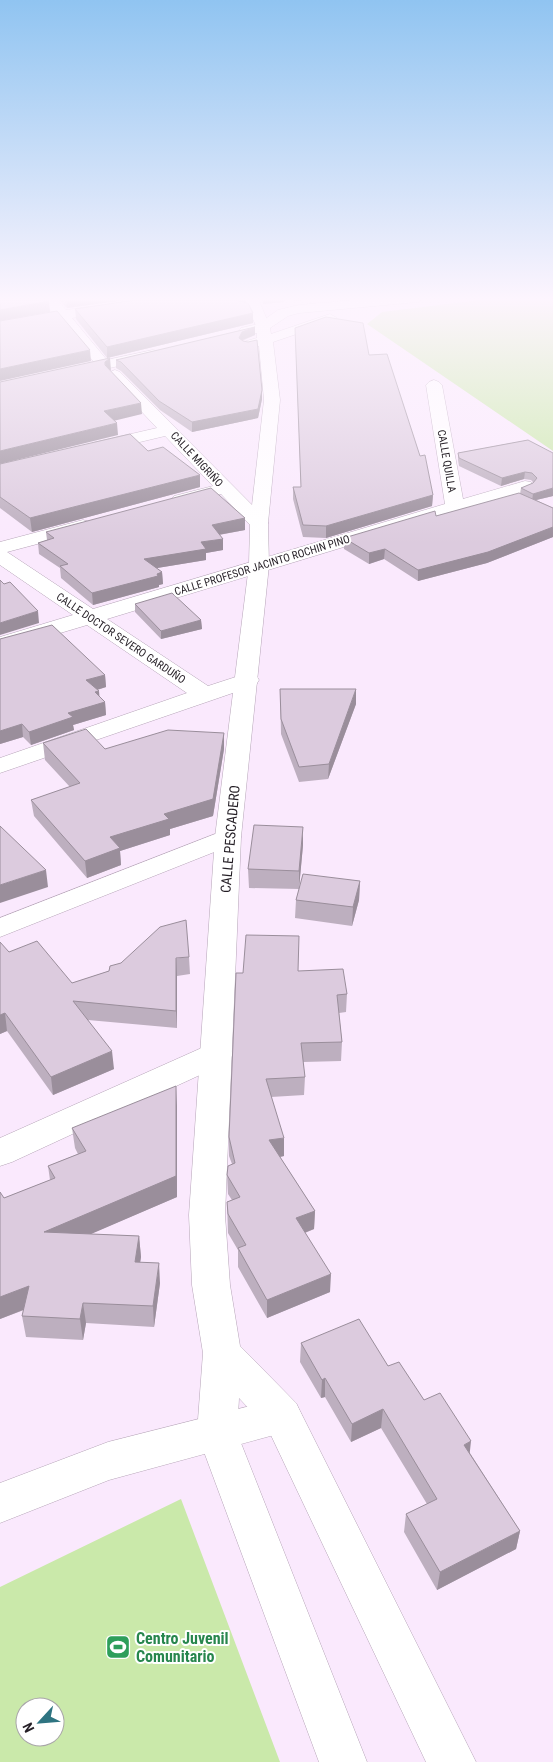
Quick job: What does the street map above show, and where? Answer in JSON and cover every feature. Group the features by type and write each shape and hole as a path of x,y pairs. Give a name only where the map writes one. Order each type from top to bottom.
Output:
{"street":[{"path":"0,388 47,380"},
{"path":"0,401 73,380"},
{"name":"CALLE MIGRIÑO","path":"119,380 259,523"},
{"name":"CALLE PESCADERO","path":"217,1433 222,1353 211,1285 207,1215 228,837 248,680 260,565 259,523 272,400 271,380"},
{"name":"CALLE QUILLA","path":"434,385 455,508"},
{"path":"85,451 170,430"},
{"name":"CALLE PROFESOR JACINTO ROCHIN PINO","path":"0,644 525,486"},
{"path":"159,506 224,488"},
{"path":"0,548 103,521"},
{"name":"CALLE DOCTOR SEVERO GARDUÑO","path":"0,556 205,695"},
{"path":"0,766 248,680"},
{"path":"0,928 228,837"},
{"path":"0,1153 217,1054"},
{"path":"222,1353 282,1416 452,1762"},
{"path":"0,1503 108,1461 282,1416"},
{"path":"217,1433 343,1762"}],"green space":[{"path":"449,380 553,380 553,451"},
{"name":"Centro Juvenil Comunitario","path":"181,1499 280,1762 0,1762 0,1587"}],"building":[{"path":"8,380 119,380 141,403 104,411 117,423 0,451 0,382"},
{"path":"139,380 261,380 262,390 258,409 192,422 159,401"},
{"path":"297,380 395,380 420,456 425,455 433,495 326,526 303,525 293,487 301,487"},
{"path":"130,434 148,451 163,447 200,475 30,518 0,497 0,464"},
{"path":"528,440 553,453 553,488 533,494 521,488 533,483 537,478 532,473 525,472 502,478 459,458 458,453"},
{"path":"211,488 245,518 212,525 223,539 201,542 206,549 144,559 162,572 157,574 158,576 92,593 60,566 68,564 38,543 54,538 46,532"},
{"path":"519,493 553,508 553,527 488,552 418,570 385,549 369,553 344,538 435,511 436,516"},
{"path":"0,580 4,584 10,582 38,611 0,623"},
{"path":"172,593 201,620 161,631 135,604"},
{"path":"52,625 105,675 86,680 99,691 95,692 105,702 68,713 73,717 29,732 22,724 0,731 0,639"},
{"path":"280,689 356,689 329,764 299,767 281,719"},
{"path":"86,729 105,749 168,730 224,733 213,799 164,814 169,819 110,837 120,848 85,861 31,800 80,783 43,743"},
{"path":"254,825 303,827 299,871 248,869"},
{"path":"0,826 46,870 0,885"},
{"path":"303,874 360,881 353,907 296,900"},
{"path":"186,920 189,957 176,958 176,1011 73,1001 112,1051 51,1077 5,1013 0,1015 0,942 9,952 37,941 72,983 109,971 110,966 121,963 160,927"},
{"path":"246,935 299,936 298,971 343,969 347,994 337,995 342,1042 301,1043 305,1077 266,1079 284,1138 269,1140 315,1211 296,1218 331,1274 267,1300 238,1248 246,1245 228,1214 227,1202 240,1197 227,1175 228,1166 235,1163 229,1137 236,973 243,973"},
{"path":"176,1086 176,1176 44,1232 139,1236 135,1262 159,1263 153,1306 83,1303 80,1319 22,1316 29,1286 0,1297 0,1192 4,1198 55,1178 48,1166 86,1151 72,1128"},
{"path":"359,1319 388,1366 399,1362 424,1400 440,1393 471,1441 464,1445 520,1531 440,1572 406,1514 437,1499 383,1409 352,1424 325,1378 322,1380 301,1343"}],"place":[{"name":"Centro Juvenil Comunitario","path":"118,1647"}]}
